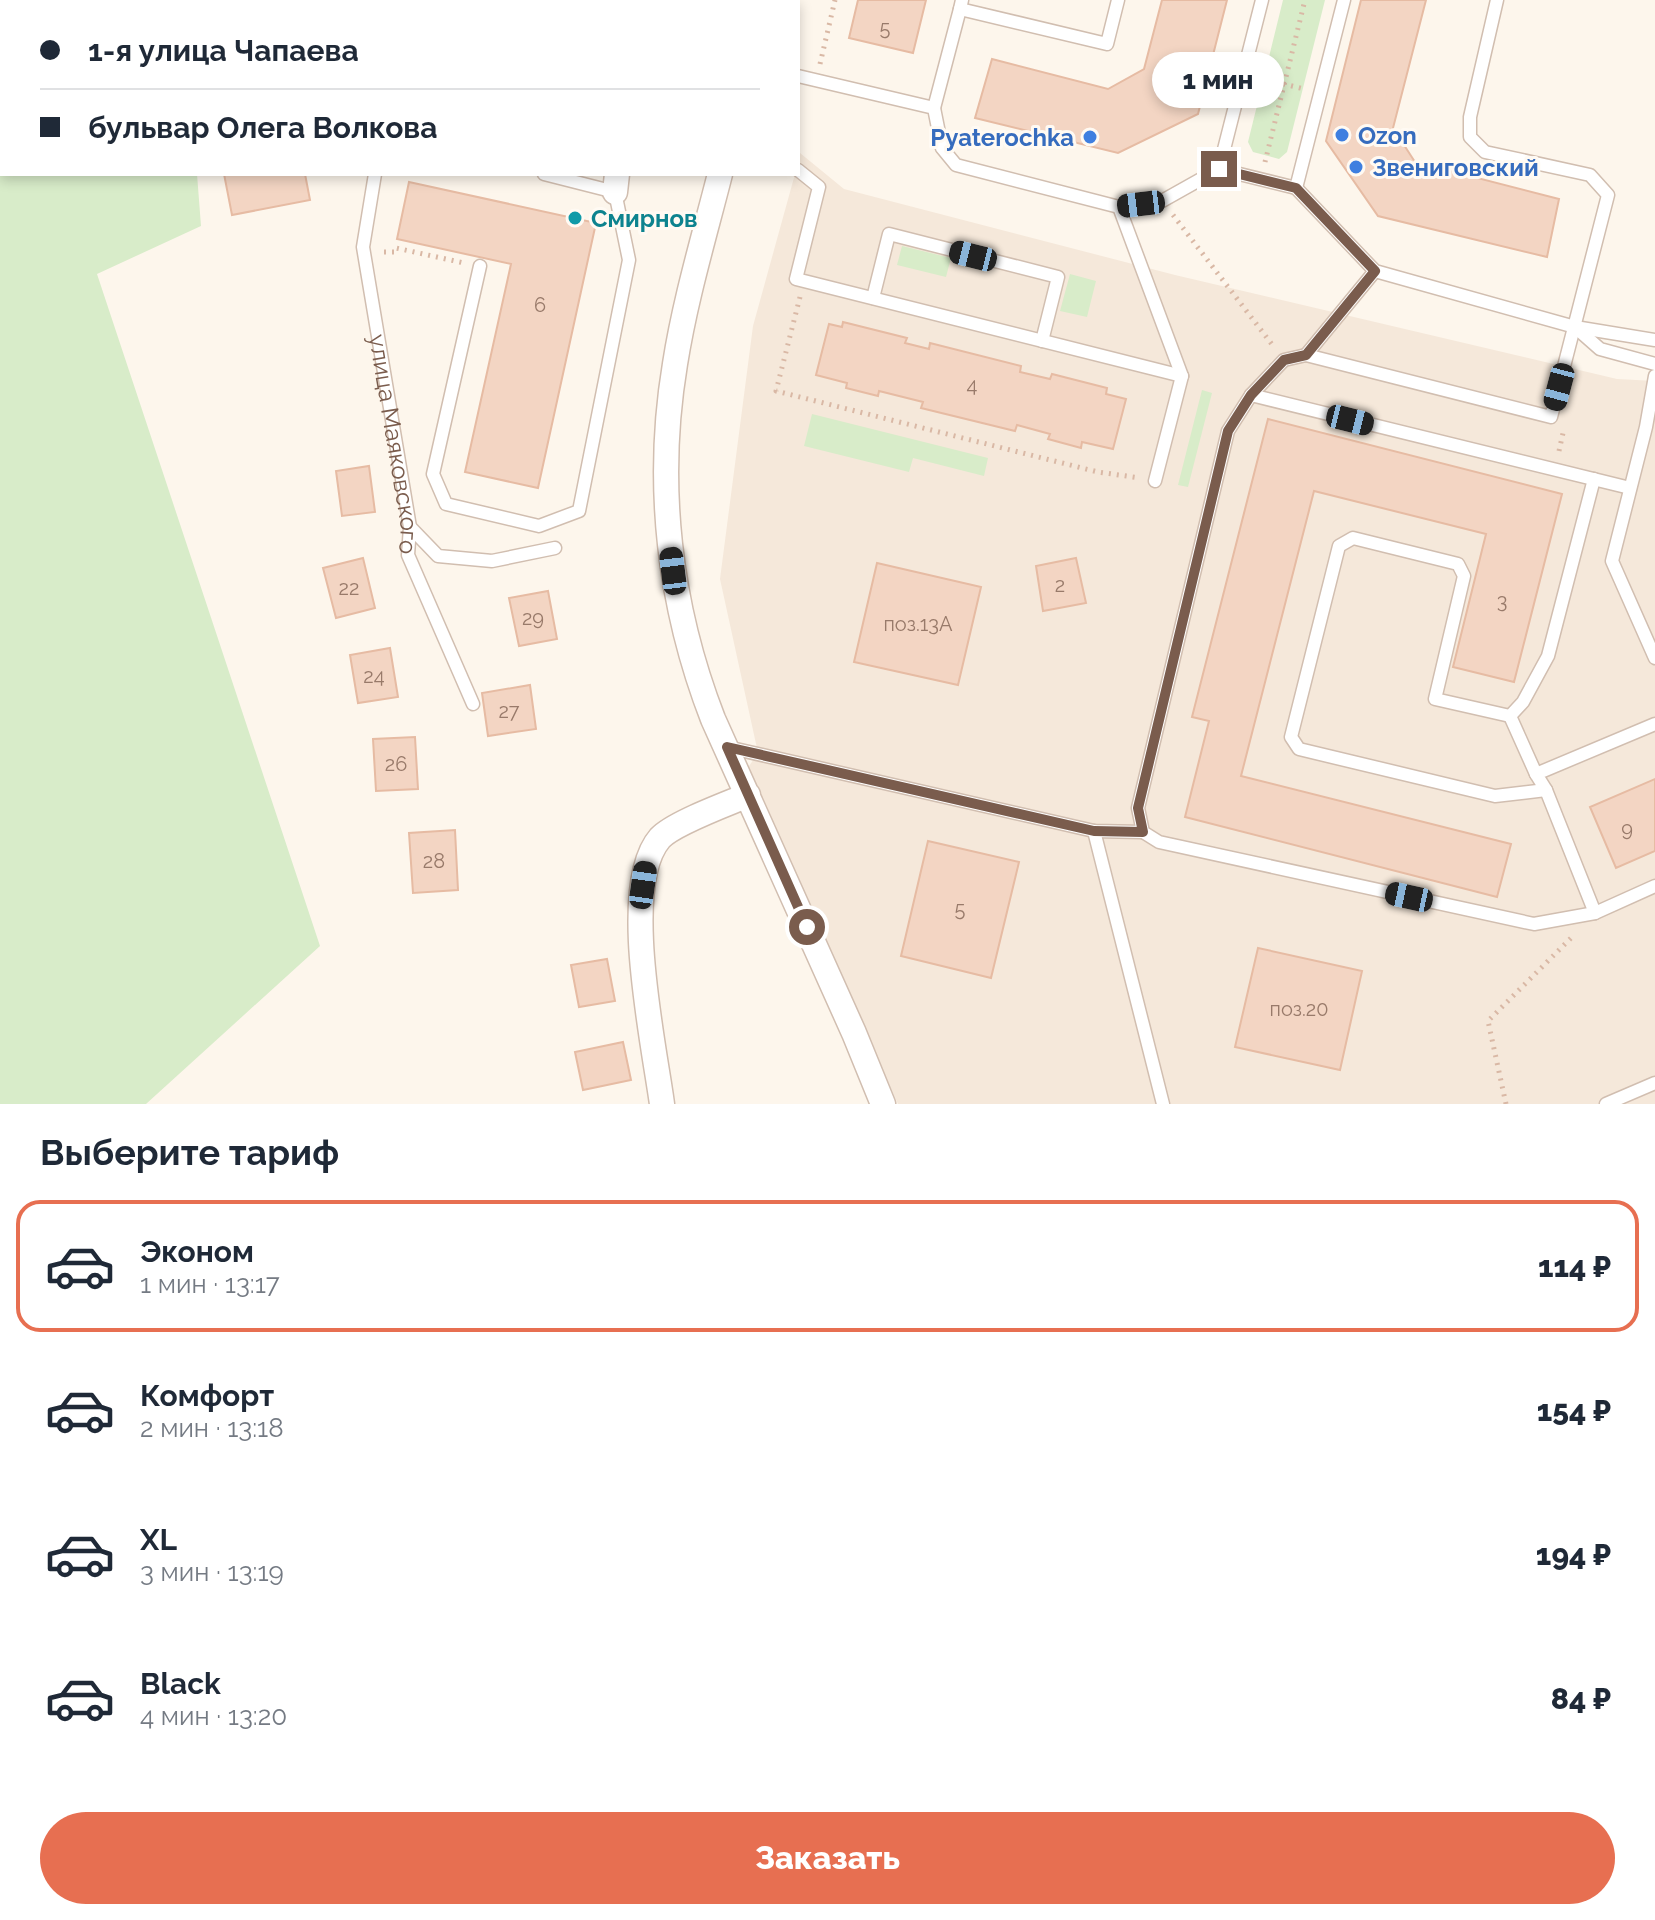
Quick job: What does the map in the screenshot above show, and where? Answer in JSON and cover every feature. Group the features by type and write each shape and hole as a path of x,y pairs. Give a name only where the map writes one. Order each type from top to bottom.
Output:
{"street":[{"path":"720,176 674,366 666,470 670,542 680,614 708,706 883,1104"},
{"path":"662,1104 641,946 640,905 646,864 660,838 685,823 748,795"}],"lane":[{"path":"1118,0 1107,44 961,4 934,108 942,148 956,165 1119,207 1162,201 1219,169 1296,188 1375,271 1575,327 1655,340"},
{"path":"1219,169 1262,0"},
{"path":"1296,188 1344,0"},
{"path":"1143,832 1138,808 1228,431 1251,395 1284,360 1306,355 1551,417 1608,195 1590,175 1485,152 1470,137 1470,117 1497,0"},
{"path":"800,77 934,108"},
{"path":"800,172 819,187 796,279 1182,376"},
{"name":"улица Маяковского","path":"375,176 363,247 410,527 408,555 473,704"},
{"path":"480,266 433,474 446,504 539,526 579,511 629,260 616,183 560,176"},
{"path":"1119,207 1182,376 1155,481"},
{"path":"873,298 889,234 1058,277 1042,341"},
{"path":"1306,355 1375,271"},
{"path":"1575,327 1600,349 1655,364"},
{"path":"1655,376 1650,428 1630,488 1612,561 1655,658"},
{"path":"1251,395 1630,488"},
{"path":"1510,716 1523,702 1548,656 1594,479"},
{"path":"410,527 438,556 492,561 555,548"},
{"path":"1510,716 1435,699 1464,576 1458,564 1353,538 1339,546 1291,737 1299,749 1495,796 1546,790"},
{"path":"1510,716 1546,790 1595,913"},
{"path":"1536,774 1655,724"},
{"path":"727,747 1094,831 1143,832 1159,842 1534,924 1595,913 1655,886"},
{"path":"1094,831 1163,1104"},
{"path":"1606,1104 1655,1083"}],"path":[{"path":"817,81 835,0"},
{"path":"1260,179 1305,0"},
{"path":"1162,201 1284,360"},
{"path":"395,252 396,248 480,266"},
{"path":"804,281 776,391 1098,472 1155,481"},
{"path":"1551,417 1563,433 1554,470"},
{"path":"1506,1104 1488,1021 1595,913"}],"shaded area":[{"path":"800,153 844,189 1175,275 1617,379 1655,381 1655,1104 898,1104 747,769 758,753 720,579 753,326 794,176 800,176"}],"green space":[{"path":"1283,0 1325,0 1287,152 1279,159 1253,152 1248,142"},
{"path":"0,176 197,176 201,226 97,274 320,946 146,1104 0,1104"},
{"path":"902,246 951,258 946,277 897,265"},
{"path":"1070,274 1096,281 1087,317 1060,311"},
{"path":"1202,390 1212,393 1188,487 1178,485"},
{"path":"812,414 988,458 984,476 913,458 909,472 804,446"}],"building":[{"path":"858,0 926,0 913,53 849,38"},
{"path":"1162,0 1227,0 1198,114 1118,153 975,118 992,59 1108,89 1144,69"},
{"path":"1361,0 1426,0 1393,128 1415,162 1559,199 1547,257 1378,216 1326,141"},
{"path":"224,176 305,176 310,200 232,215"},
{"path":"409,182 596,223 538,488 465,472 511,264 397,239"},
{"path":"843,322 907,338 905,343 929,349 930,343 1021,366 1020,372 1050,379 1052,374 1107,388 1106,394 1126,399 1113,449 1082,442 1081,448 1048,439 1050,434 1017,425 1015,431 921,408 923,402 879,391 878,396 846,388 847,383 816,375 829,324 842,327"},
{"path":"1268,419 1562,494 1514,682 1453,667 1486,534 1314,491 1241,776 1511,844 1497,897 1185,817 1209,721 1192,717"},
{"path":"369,466 375,512 342,516 336,471"},
{"path":"363,558 375,608 336,618 323,568"},
{"path":"1076,558 1086,603 1043,611 1036,566"},
{"path":"877,563 981,587 958,685 854,662"},
{"path":"548,591 557,639 519,646 509,598"},
{"path":"390,648 398,697 358,703 350,655"},
{"path":"530,685 536,729 488,736 482,693"},
{"path":"415,737 418,789 376,791 373,739"},
{"path":"1655,779 1655,851 1616,868 1590,807"},
{"path":"455,830 458,890 413,893 409,833"},
{"path":"928,841 1019,862 991,978 901,956"},
{"path":"1258,948 1362,971 1340,1070 1235,1047"},
{"path":"607,959 615,1001 579,1007 571,965"},
{"path":"623,1042 631,1080 583,1090 575,1052"}],"place":[{"name":"Ozon","path":"1342,135"},
{"name":"Pyaterochka","path":"1090,137"},
{"name":"Звениговский","path":"1356,167"},
{"name":"Смирнов","path":"575,218"}],"route":[{"path":"807,927 727,747 1094,831 1143,832 1138,808 1228,431 1251,395 1284,360 1306,355 1375,271 1296,188 1219,169"}]}
